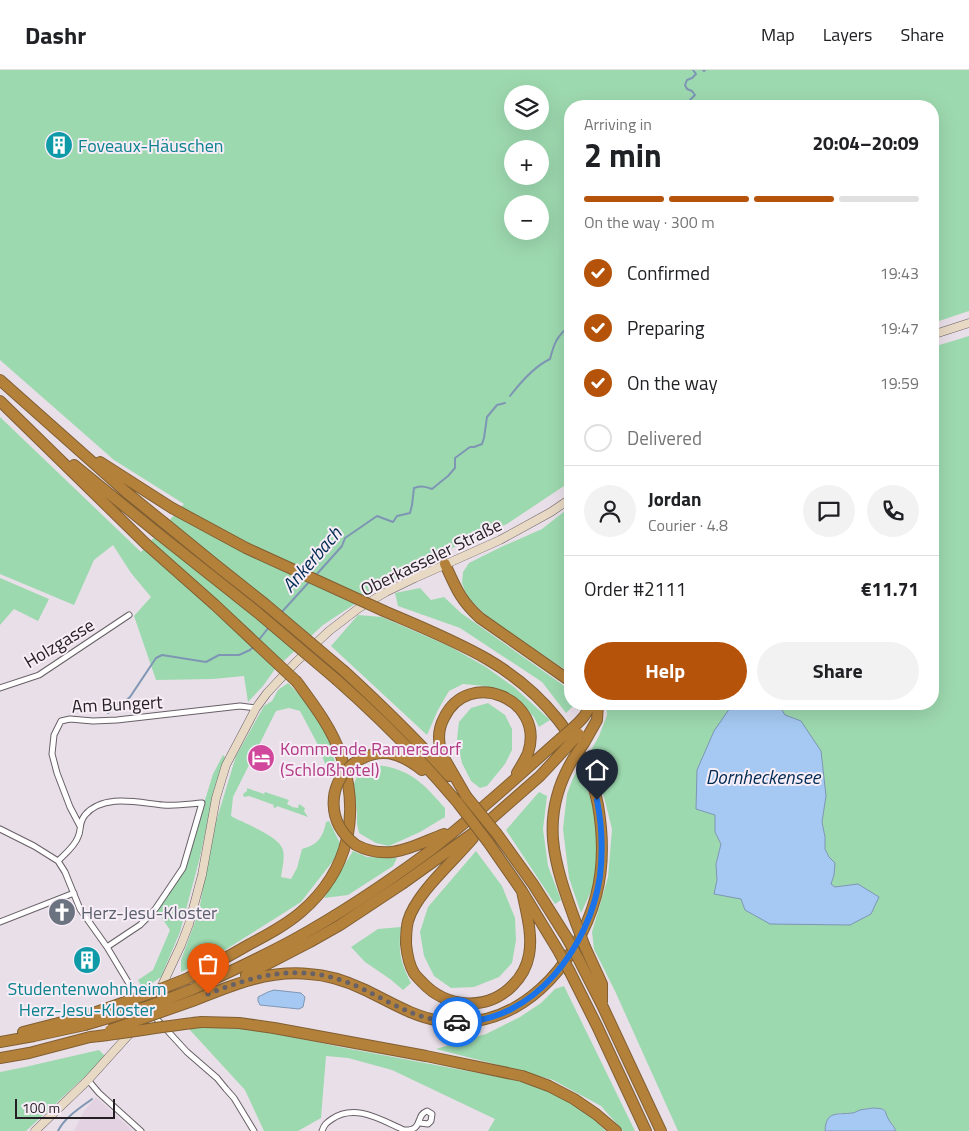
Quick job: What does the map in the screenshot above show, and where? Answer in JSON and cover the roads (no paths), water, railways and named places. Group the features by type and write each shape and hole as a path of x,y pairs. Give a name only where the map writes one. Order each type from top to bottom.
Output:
{"highway":[{"path":"0,380 126,492 265,604 344,671 408,731 466,796 497,834 533,884 567,938 602,1005 661,1131"},
{"path":"0,401 145,543 297,682 328,729 340,752 348,780 351,804 350,826 345,846 328,883 317,897 300,913 273,932 186,979 84,1021 34,1036 0,1042"},
{"path":"26,426 257,612 337,680 393,732 446,789 488,842 522,891 559,952 597,1026 646,1131"},
{"path":"0,1038 84,1021 221,989 252,978 287,973 311,974 348,982 402,1010 447,1022 474,1021 494,1017 530,998 562,966 585,926 596,895 600,876 602,836 600,817 592,784 582,756 570,735 546,706 513,676 463,646 246,548 172,508 102,464 60,434"},
{"path":"445,564 459,596 467,606 480,618 564,677"},
{"path":"466,796 444,758 440,746 439,733 442,720 449,709 459,700 471,694 491,692 504,696 520,708 527,720 530,746 520,768 509,784"},
{"path":"588,710 573,758 562,778 557,794 553,810 552,833 554,856 564,890 585,947 602,984 602,1005"},
{"path":"0,1058 29,1053 90,1037 193,995 302,935 356,902 427,852 509,784 563,744 594,728 598,710"},
{"path":"221,989 340,924 402,884 483,826 540,776 563,744"},
{"path":"446,789 399,755 378,753 366,756 354,763 346,771 339,780 333,805 338,825 346,836 356,845 375,852 393,853 404,850 455,830"},
{"path":"483,826 431,884 415,905 408,921 406,936 407,952 414,974 428,989 439,996 465,1004 484,1002 510,988 522,973 530,948 530,930 522,891"},
{"path":"90,1037 202,1022 239,1023 274,1028 426,1056 536,1080 574,1099 616,1131"}],"street":[{"path":"939,333 969,323"},
{"name":"Oberkasseler Straße","path":"35,1131 88,1080 149,1011 181,945 189,924 202,876 220,782 226,765 256,708 279,679 329,631 359,608 386,592 500,540 564,503"},
{"name":"Holzgasse","path":"0,688 39,675 129,616"},
{"name":"Am Bungert","path":"80,826 56,773 52,754 54,735 62,721 70,719 93,721 118,720 240,706 256,708"},
{"path":"58,861 79,836 80,826 84,817 91,809 100,804 108,802 176,805 202,803 183,868 156,908 144,921 107,947"},
{"path":"0,829 34,846 58,861 65,872 80,909 149,1011 234,1098 254,1131"},
{"path":"0,922 74,893"},
{"path":"88,1080 99,1093 141,1131"},
{"path":"322,1131 324,1125 338,1115 347,1112 362,1113 404,1130 413,1129 420,1123"}],"water":[{"name":"Dornheckensee","path":"729,710 782,710 785,715 801,721 821,751 826,796 822,822 825,849 835,863 831,884 835,887 858,884 879,897 871,914 850,925 770,924 745,910 741,899 714,894 717,880 716,864 721,844 715,832 715,815 696,809 697,770 714,731"},
{"path":"274,990 301,993 305,997 303,1007 299,1009 260,1005 258,997"},
{"path":"873,1108 885,1111 896,1131 825,1131 828,1120 833,1115"}],"waterway":[{"name":"Ankerbach","path":"690,100 695,95 685,85 687,80 696,74 693,70"},
{"name":"Ankerbach","path":"510,396 533,370 550,359 556,342 564,331"},
{"name":"Ankerbach","path":"316,575 342,546 345,538 377,516 393,522 397,516 410,513 414,488 427,487 432,489 448,476 455,468 455,458 470,447 482,444 487,417 497,405 505,403"},
{"name":"Ankerbach","path":"280,614 309,582"},
{"name":"Ankerbach","path":"258,641 269,627"},
{"name":"Ankerbach","path":"108,713 115,708 119,701 125,701 130,697 156,658 162,655 206,662 219,655 239,655 254,646"},
{"name":"Ankerbach","path":"58,1131 69,1117 92,1099"}],"place":[{"name":"Foveaux-Häuschen","path":"59,145"},
{"name":"Kommende Ramersdorf (Schloßhotel)","path":"261,758"},
{"name":"Herz-Jesu-Kloster","path":"62,912"},
{"name":"Studentenwohnheim Herz-Jesu-Kloster","path":"87,960"}]}
